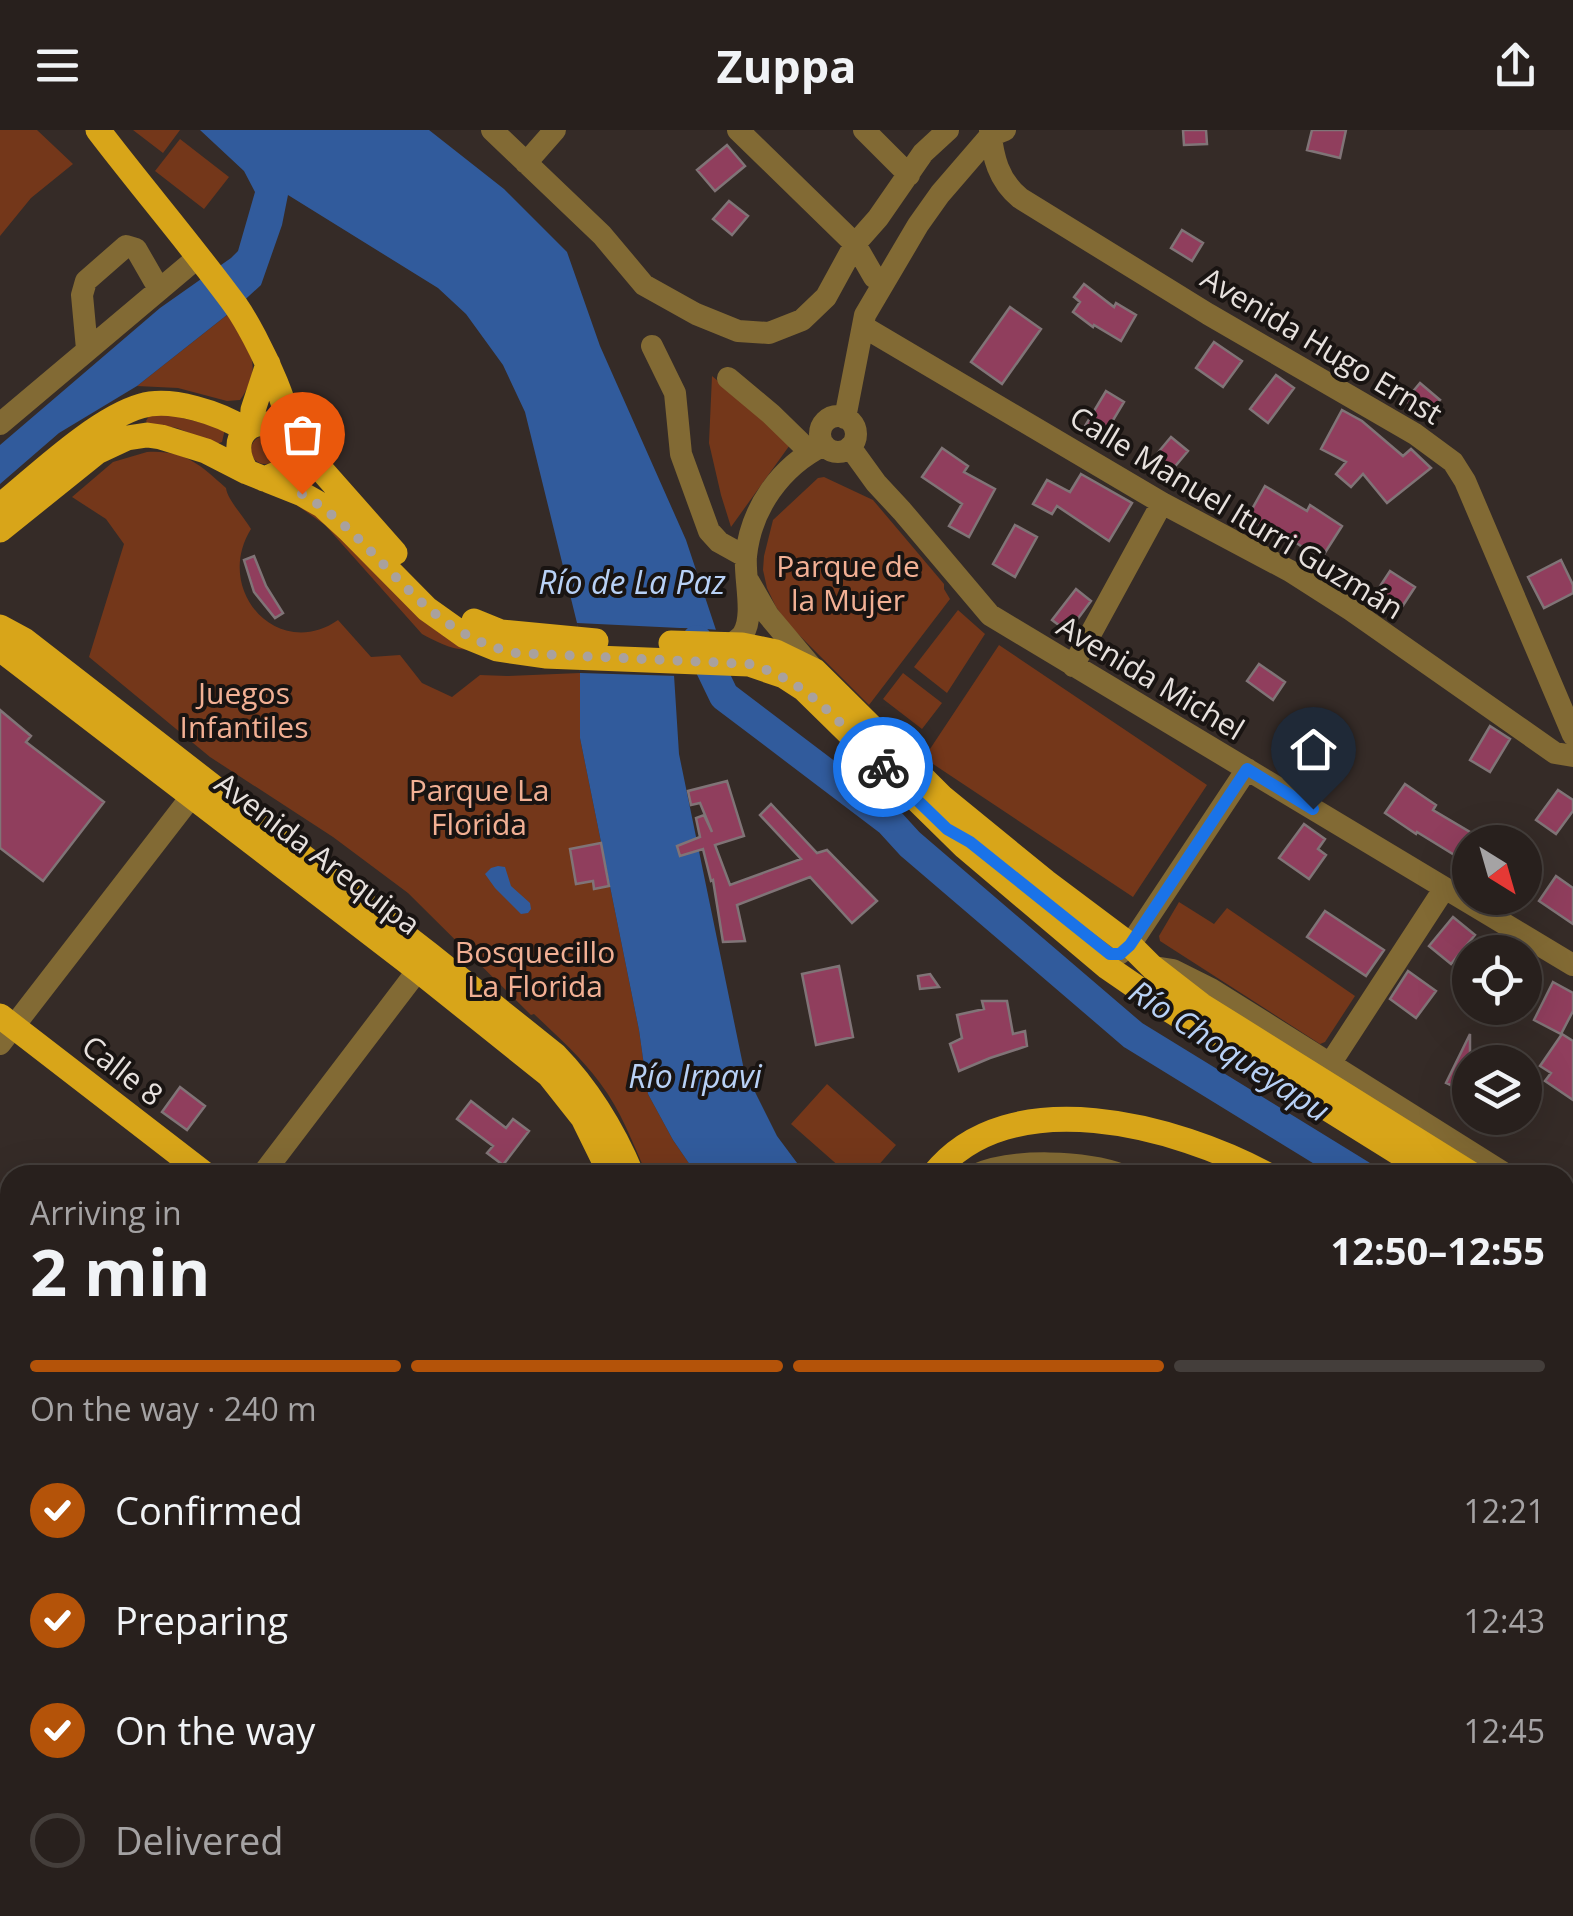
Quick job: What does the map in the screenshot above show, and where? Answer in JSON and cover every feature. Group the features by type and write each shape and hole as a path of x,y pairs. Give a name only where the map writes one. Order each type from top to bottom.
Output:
{"main road":[{"path":"98,130 237,308 268,364 290,422 292,452 280,473 256,476"},
{"path":"256,476 238,454 268,364"},
{"path":"0,506 94,431 142,405 186,406 248,428 264,422 277,425 288,432 437,598 466,618 501,632 579,649"},
{"path":"0,530 97,452 127,438 148,435 182,442 323,506 426,609 465,636 497,649 515,653 579,649 776,652 815,671 943,798 1201,1004 1456,1165"},
{"name":"Avenida Arequipa","path":"0,627 24,640 197,788"},
{"name":"Avenida Arequipa","path":"0,649 197,788 424,962 536,1039 571,1072 600,1110 627,1165"},
{"path":"741,651 804,688 966,847 1107,967 1418,1165"},
{"name":"Avenida Arequipa","path":"424,962 550,1075 584,1118 607,1165"},
{"name":"Calle 8","path":"5,1029 192,1165"},
{"path":"941,1165 974,1140 998,1130 1055,1119 1132,1127 1189,1142 1244,1165"}],"street":[{"path":"492,130 602,235 644,285 696,314 738,331 769,333 802,320 918,225 995,132"},
{"path":"526,163 555,130"},
{"path":"738,130 869,267"},
{"path":"864,130 909,174"},
{"path":"845,418 864,327 878,218 923,153 948,130"},
{"name":"Avenida Hugo Ernst","path":"995,132 998,172 1020,198 1208,314 1415,434 1454,462 1573,735"},
{"path":"87,349 82,295 86,281 126,246 136,250 159,289"},
{"path":"0,424 159,289 203,266"},
{"name":"Calle Manuel Iturri Guzmán","path":"864,327 1162,502 1290,572 1556,753 1573,756"},
{"path":"652,346 675,393 680,454 709,532 747,568 768,615 815,671"},
{"path":"728,378 817,448 840,452 850,446 855,431 845,418 833,417 824,423 817,448 782,474 764,499 755,520 747,568 748,621 741,651"},
{"name":"Avenida Michel","path":"850,446 876,483 990,615 1573,964"},
{"path":"1073,666 1162,502"},
{"path":"947,829 970,842 1110,954 1120,954 1130,945 1247,769"},
{"path":"5,1029 197,788"},
{"path":"1330,1064 1444,889"},
{"path":"270,1165 424,962"},
{"path":"1152,967 1173,970 1211,989 1491,1165"},
{"path":"974,1140 973,1158 980,1165"},
{"path":"1014,1165 1051,1165"}],"green space":[{"path":"0,130 37,130 73,164 31,198 0,236"},
{"path":"133,130 180,130 163,153"},
{"path":"180,139 229,177 204,209 155,171"},
{"path":"227,315 242,336 253,366 248,388 240,400 227,401 178,388 137,386"},
{"path":"712,376 792,442 731,527 709,443"},
{"path":"167,414 225,429 222,442 216,444 177,428 146,421 149,416"},
{"path":"265,436 275,440 279,450 275,460 265,464 255,460 251,450 255,440"},
{"name":"Parque La Florida","path":"147,452 172,453 191,460 226,488 251,529 241,552 240,575 246,596 274,626 294,632 315,631 338,620 371,657 400,655 422,683 452,697 480,675 580,673 580,738 639,1030 648,1094 690,1165 642,1165 620,1116 593,1074 408,893 333,837 210,757 89,657 124,544 106,519 72,497 113,462"},
{"name":"Parque de la Mujer","path":"824,477 873,500 944,584 950,599 869,705 788,624 767,588 763,570 773,520 818,478"},
{"path":"291,501 306,507 470,649 439,643 422,634 325,525"},
{"path":"958,610 985,634 947,693 914,667"},
{"path":"999,645 1207,785 1133,897 924,758"},
{"path":"903,673 942,703 922,729 883,699"},
{"path":"1179,902 1214,924 1227,908 1355,996 1325,1042 1320,1044 1160,941 1159,936"},
{"path":"827,1084 896,1145 879,1165 838,1165 791,1124"}],"water":[{"path":"200,130 429,130 504,189 567,252 600,346 686,540 716,630 680,628 674,675 679,754 744,1070 777,1136 799,1165 690,1165 648,1094 639,1030 580,738 577,623 525,412 503,365 466,314 438,288 288,195 261,285 137,386 59,433 0,484 0,445 160,308 238,251 255,192 244,171"},
{"path":"498,866 505,867 511,886 530,903 528,913 521,914 485,874"}],"pier":[{"path":"577,623 721,630 684,633 679,676 580,673"}],"building":[{"path":"1183,130 1206,130 1207,144 1184,145"},
{"path":"1312,130 1346,130 1340,158 1307,150"},
{"path":"727,145 745,166 715,191 697,170"},
{"path":"729,201 748,216 732,235 713,219"},
{"path":"1182,230 1203,243 1192,261 1171,248"},
{"path":"1084,284 1114,307 1116,303 1136,315 1121,341 1073,312 1080,302 1074,297"},
{"path":"1010,307 1041,329 1002,384 971,362"},
{"path":"1214,342 1242,361 1223,387 1196,368"},
{"path":"1276,375 1294,388 1268,423 1250,409"},
{"path":"1420,383 1440,400 1425,417 1405,401"},
{"path":"1106,391 1124,402 1103,437 1085,426"},
{"path":"1342,410 1362,421 1403,456 1411,449 1431,468 1387,503 1363,474 1351,487 1336,474 1346,462 1321,449"},
{"path":"1171,437 1188,451 1167,476 1150,462"},
{"path":"942,448 968,466 964,472 995,489 969,537 949,526 962,504 922,477"},
{"path":"1081,474 1132,503 1109,541 1057,506 1052,514 1033,504 1047,480 1070,492"},
{"path":"1265,486 1307,511 1310,505 1342,526 1321,559 1284,535 1282,539 1247,518"},
{"path":"1015,525 1037,537 1015,577 993,564"},
{"path":"254,556 283,613 275,618 254,592 244,560"},
{"path":"1561,560 1573,593 1544,608 1528,577"},
{"path":"1390,571 1415,587 1400,610 1375,594"},
{"path":"1076,589 1091,601 1068,632 1052,620"},
{"path":"1259,664 1285,682 1273,700 1247,681"},
{"path":"0,710 31,736 26,742 104,802 43,881 0,848"},
{"path":"1490,726 1510,739 1490,772 1470,760"},
{"path":"727,781 744,836 715,845 730,885 801,859 760,815 771,804 817,853 827,850 877,901 852,923 810,877 737,905 745,941 723,942 713,880 703,849 680,856 677,846 700,837 696,818 704,815 712,832 700,803 691,805 688,791"},
{"path":"1405,784 1436,805 1433,810 1458,825 1452,825 1452,853 1416,834 1385,813"},
{"path":"1558,790 1573,800 1573,811 1556,834 1536,820"},
{"path":"1304,824 1325,839 1318,849 1326,855 1309,879 1279,858"},
{"path":"601,843 609,886 594,889 593,881 576,884 570,849"},
{"path":"1556,876 1573,888 1573,924 1542,903"},
{"path":"1325,911 1384,950 1366,976 1307,937"},
{"path":"1453,917 1475,935 1452,935 1451,964 1429,946"},
{"path":"839,966 853,1037 816,1045 802,974"},
{"path":"1408,971 1436,991 1416,1018 1390,999"},
{"path":"930,974 939,987 920,989 918,976"},
{"path":"1553,982 1573,993 1573,1011 1561,1034 1542,1024 1542,1004"},
{"path":"982,1001 1007,1001 1013,1034 1025,1031 1027,1046 959,1071 950,1044 962,1038 957,1015 984,1009"},
{"path":"1562,1034 1573,1041 1573,1100 1545,1081 1551,1073 1542,1063"},
{"path":"180,1087 205,1106 187,1130 162,1112"},
{"path":"471,1101 506,1128 513,1119 529,1131 503,1165 487,1153 493,1146 457,1119"}],"waterway":[{"name":"Río Choqueyapu","path":"697,640 724,696 889,821 910,844 1133,1035 1345,1165"}],"way so far":[{"path":"302,494 323,506 348,529 426,609 465,636 515,653 749,664 765,668 804,688 883,767"}],"route":[{"path":"883,767 947,829 970,842 1110,954 1120,954 1130,945 1247,769 1313,809"}],"water label":[{"name":"Río de La Paz","path":"632,581"},
{"name":"Río Irpavi","path":"695,1075"}],"park label":[{"name":"Juegos Infantiles","path":"244,709"},
{"name":"Bosquecillo La Florida","path":"535,968"}]}
